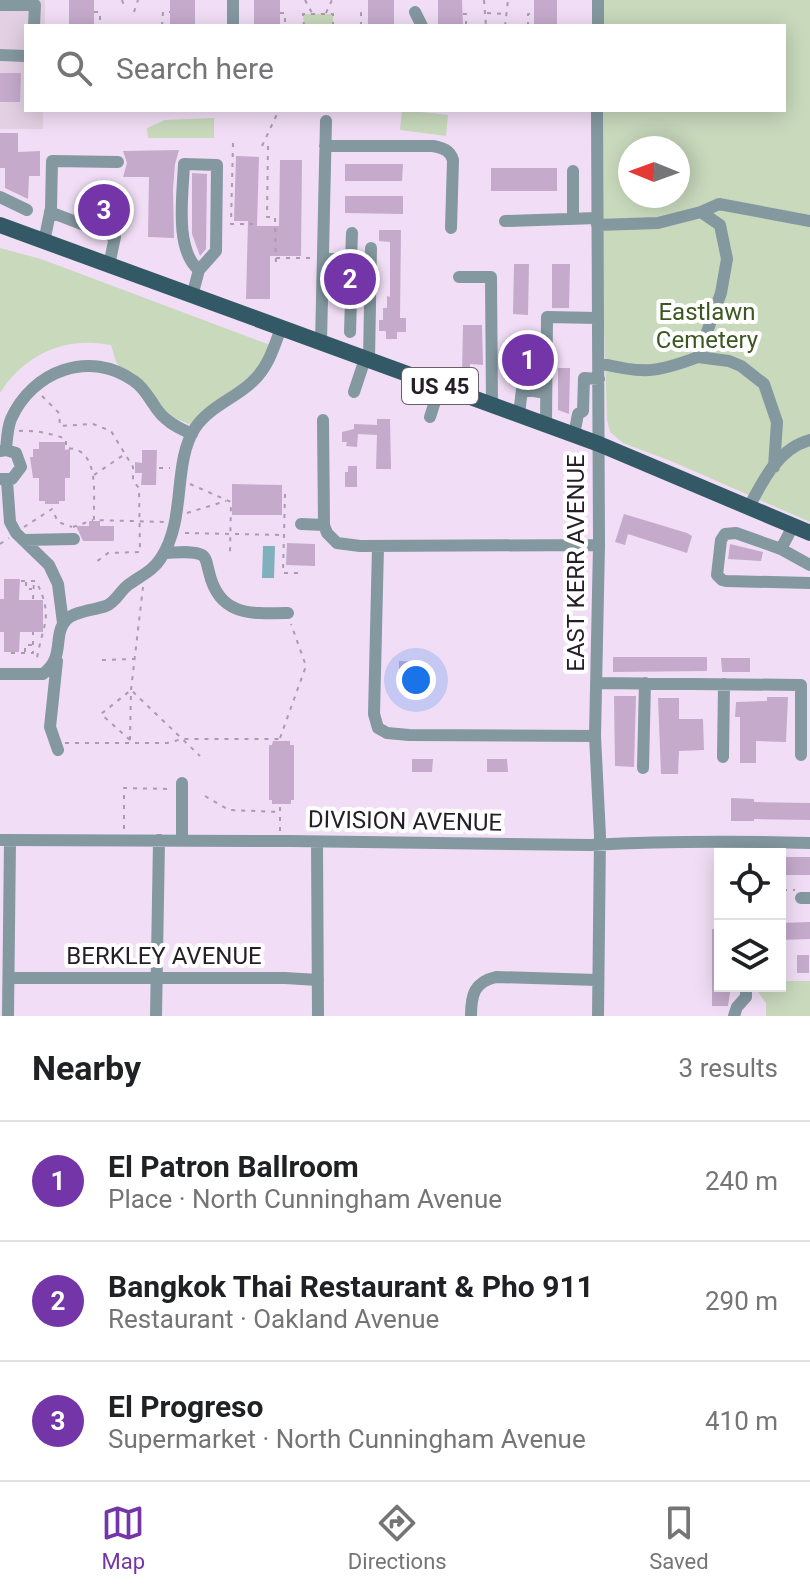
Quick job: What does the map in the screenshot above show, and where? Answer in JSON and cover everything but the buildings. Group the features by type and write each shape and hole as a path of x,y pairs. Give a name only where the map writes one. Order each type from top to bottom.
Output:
{"main road":[{"name":"US 45","path":"6,228 599,444 810,533"}],"street":[{"path":"233,0 233,24"},
{"path":"598,0 598,24"},
{"path":"0,5 35,2 34,24"},
{"path":"415,12 421,24"},
{"path":"0,55 24,56"},
{"name":"EAST KERR AVENUE","path":"597,112 599,545 595,736 600,845 598,1016"},
{"path":"321,343 323,311 319,259 326,121"},
{"path":"325,146 433,146 445,149 453,160 451,228"},
{"path":"44,242 50,212 52,161 118,162"},
{"path":"192,296 199,270 216,251 217,165 184,164 183,238 192,265 199,270"},
{"path":"573,171 573,219"},
{"path":"0,197 23,209 6,228"},
{"path":"505,221 573,219 658,223 719,204 810,221"},
{"path":"720,225 733,206"},
{"path":"50,212 115,237 109,265"},
{"path":"698,357 721,293 727,259 720,225 701,212"},
{"path":"319,259 351,259 352,233"},
{"path":"354,392 367,360 371,248"},
{"path":"459,277 491,277 492,405"},
{"path":"350,332 351,299"},
{"path":"323,311 351,314"},
{"path":"546,424 547,317 598,318"},
{"path":"63,623 71,615 111,604 129,584 142,578 164,553 176,523 186,451 192,434 204,418 261,373 281,328"},
{"path":"707,338 729,361"},
{"path":"107,355 110,369"},
{"path":"599,363 628,371 663,370 698,357 729,361 741,366 764,384 777,422 794,444"},
{"path":"58,746 50,727 63,623 58,584 49,565 18,536 10,522 3,480 17,476 21,467 16,453 3,451 13,430 10,422 21,402 45,377 58,370 84,366 110,369 134,381 147,392 172,426 192,434"},
{"path":"574,435 578,414 583,411 584,378 599,379"},
{"path":"430,417 440,386"},
{"path":"519,415 522,389 546,393"},
{"path":"1,415 13,430"},
{"path":"323,420 324,525 331,539 341,544 378,547 599,545"},
{"path":"774,467 777,422"},
{"path":"749,507 766,472 794,444 810,440"},
{"path":"301,524 324,525"},
{"path":"781,549 793,526"},
{"path":"810,565 781,549 736,533 725,534 721,540 717,575 722,580 810,583"},
{"path":"18,536 74,539"},
{"path":"378,547 374,714 378,728 387,733 409,735 595,736"},
{"path":"164,553 200,554 205,558 211,584 219,598 231,608 256,613 288,613"},
{"path":"0,674 43,674 52,668 57,658"},
{"path":"597,683 801,685 801,755"},
{"path":"643,768 645,683"},
{"path":"723,757 724,684"},
{"path":"182,786 182,840"},
{"path":"5,840 8,1016"},
{"name":"DIVISION AVENUE","path":"5,840 600,845 615,842 745,848 810,843"},
{"path":"156,1016 159,840"},
{"path":"317,842 318,1016"},
{"name":"BERKLEY AVENUE","path":"9,978 318,980"},
{"path":"471,1016 472,996 477,986 486,979 597,980"},
{"path":"734,1016 746,992"}],"path":[{"path":"122,0 125,9"},
{"path":"134,12 138,0"},
{"path":"305,0 312,14"},
{"path":"325,14 332,0"},
{"path":"484,0 486,24"},
{"path":"505,24 508,0"},
{"path":"94,12 100,12 100,24"},
{"path":"162,24 163,12 170,12"},
{"path":"280,13 285,13 285,24"},
{"path":"361,24 361,13 368,13"},
{"path":"486,13 506,14"},
{"path":"528,24 528,14 534,13"},
{"path":"304,24 303,14 333,14 333,24"},
{"path":"463,14 466,14 466,24"},
{"path":"262,146 278,112"},
{"path":"233,143 231,224 253,224"},
{"path":"268,146 267,217 275,217 276,266"},
{"path":"274,258 319,259"},
{"path":"41,390 39,393 59,413 58,436"},
{"path":"60,426 93,424 106,427 133,467 133,481 139,488 140,552 108,553 96,562"},
{"path":"13,430 58,436 66,439 66,448 87,455 93,475 94,520"},
{"path":"93,475 125,453"},
{"path":"159,468 172,468"},
{"path":"182,481 231,502 230,552"},
{"path":"285,494 283,573 300,573"},
{"path":"176,523 227,500"},
{"path":"0,544 18,536 52,509 54,517 66,527 94,520 176,523 230,534 284,535"},
{"path":"130,741 131,690 143,597 142,578"},
{"path":"21,581 34,581"},
{"path":"26,581 26,589 34,589"},
{"path":"33,599 34,581"},
{"path":"34,581 44,596 47,608 45,636 37,658"},
{"path":"58,746 64,743 130,741 167,743 182,739 281,740 306,666 288,613"},
{"path":"32,658 33,632"},
{"path":"25,653 25,645 33,645"},
{"path":"11,653 33,653"},
{"path":"102,660 136,659"},
{"path":"131,690 200,756"},
{"path":"130,741 101,714 131,690"},
{"path":"124,840 124,788 182,786"},
{"path":"205,796 229,810 280,812"},
{"path":"279,841 280,804"}],"shaded area":[{"path":"0,0 45,0 45,24 24,24 24,112 43,112 43,129 0,129"},
{"path":"263,546 275,546 274,578 262,578"}],"green space":[{"name":"Eastlawn Cemetery","path":"598,0 810,0 810,522 623,443 610,432 607,420 597,112 786,112 786,24 598,24"},
{"path":"303,14 333,14 333,24 304,24"},
{"path":"402,112 448,115 446,136 400,130"},
{"path":"214,118 214,138 148,138 147,128 165,120"},
{"path":"0,248 41,259 270,345 256,371 189,424 172,417 121,368 111,345 78,343 48,351 21,368 0,393"},
{"path":"786,981 810,981 810,1016 766,1016 766,1003 758,992 786,992"}],"place":[{"name":"El Progreso","path":"104,210"},
{"name":"Bangkok Thai Restaurant & Pho 911","path":"350,279"},
{"name":"El Patron Ballroom","path":"528,360"}]}
